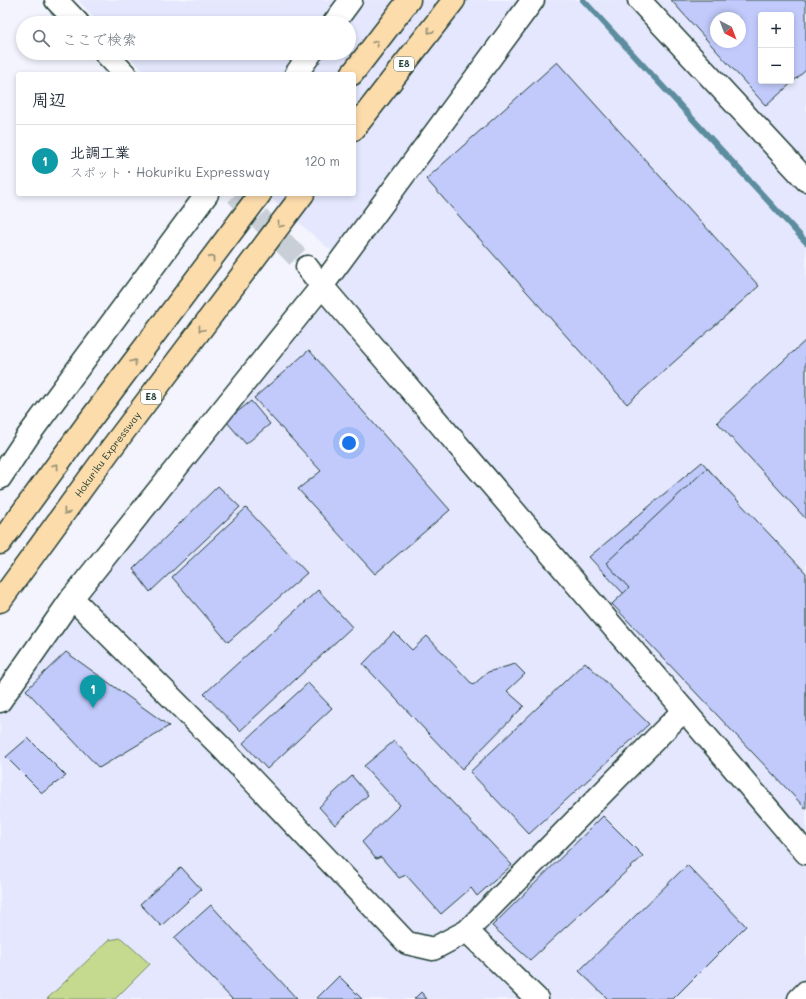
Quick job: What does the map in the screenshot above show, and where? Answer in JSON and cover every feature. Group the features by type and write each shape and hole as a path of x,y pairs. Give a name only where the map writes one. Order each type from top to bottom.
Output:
{"highway":[{"path":"354,72 409,0"},
{"name":"E8","path":"356,126 454,0"},
{"path":"0,543 258,196"},
{"name":"Hokuriku Expressway","path":"0,601 110,450 301,196"}],"street":[{"path":"56,0 71,16"},
{"path":"339,16 351,0"},
{"path":"0,701 72,598 322,286 533,0"},
{"path":"639,0 806,180"},
{"path":"111,60 122,72"},
{"path":"297,72 306,60"},
{"path":"0,478 28,436 206,196"},
{"path":"307,267 806,853"},
{"path":"72,598 220,746 407,943 433,950 467,931 684,710"},
{"path":"467,931 537,999"},
{"path":"799,999 806,992"}],"shaded area":[{"path":"78,0 806,0 806,999 0,999 0,711 93,580 285,349 333,295 342,260 268,196 356,196 356,72 144,72 133,60 356,60 356,16 93,16"}],"green space":[{"path":"121,938 150,964 115,999 47,999 109,940"}],"building":[{"path":"671,0 806,0 806,70 794,81 794,12 758,12 758,84 790,84 766,106 714,48 746,48 746,12 710,12 710,44"},
{"path":"557,62 759,286 627,404 426,179"},
{"path":"806,340 806,519 717,422"},
{"path":"309,350 450,510 375,574 298,489 321,471 254,398"},
{"path":"251,401 270,424 246,444 226,421"},
{"path":"702,462 806,577 806,787 589,557"},
{"path":"707,468 806,573 806,809 612,604 629,588 606,563"},
{"path":"218,486 240,507 150,592 133,569"},
{"path":"246,508 307,573 228,642 172,577"},
{"path":"318,590 352,627 240,731 204,694"},
{"path":"394,632 412,650 427,636 473,685 488,672 515,664 525,674 507,691 524,706 462,769 363,664"},
{"path":"66,652 169,726 99,768 26,690"},
{"path":"585,662 649,724 529,834 470,772"},
{"path":"308,683 332,708 267,769 243,743"},
{"path":"28,738 66,776 42,793 6,757"},
{"path":"394,741 512,865 477,896 471,888 441,914 406,875 399,878 381,857 376,859 362,842 400,805 364,766"},
{"path":"352,776 368,795 335,825 319,807"},
{"path":"603,816 643,856 530,960 492,926"},
{"path":"687,865 746,926 673,999 608,999 579,971"},
{"path":"181,867 201,889 161,926 140,904"},
{"path":"211,905 297,999 232,999 174,938"},
{"path":"339,976 362,999 316,999"},
{"path":"421,992 427,999 414,999"}],"waterway":[{"path":"583,0 806,242"}],"tunnel":[{"path":"238,196 307,267"}],"place":[{"name":"北調工業","path":"93,708"}]}
